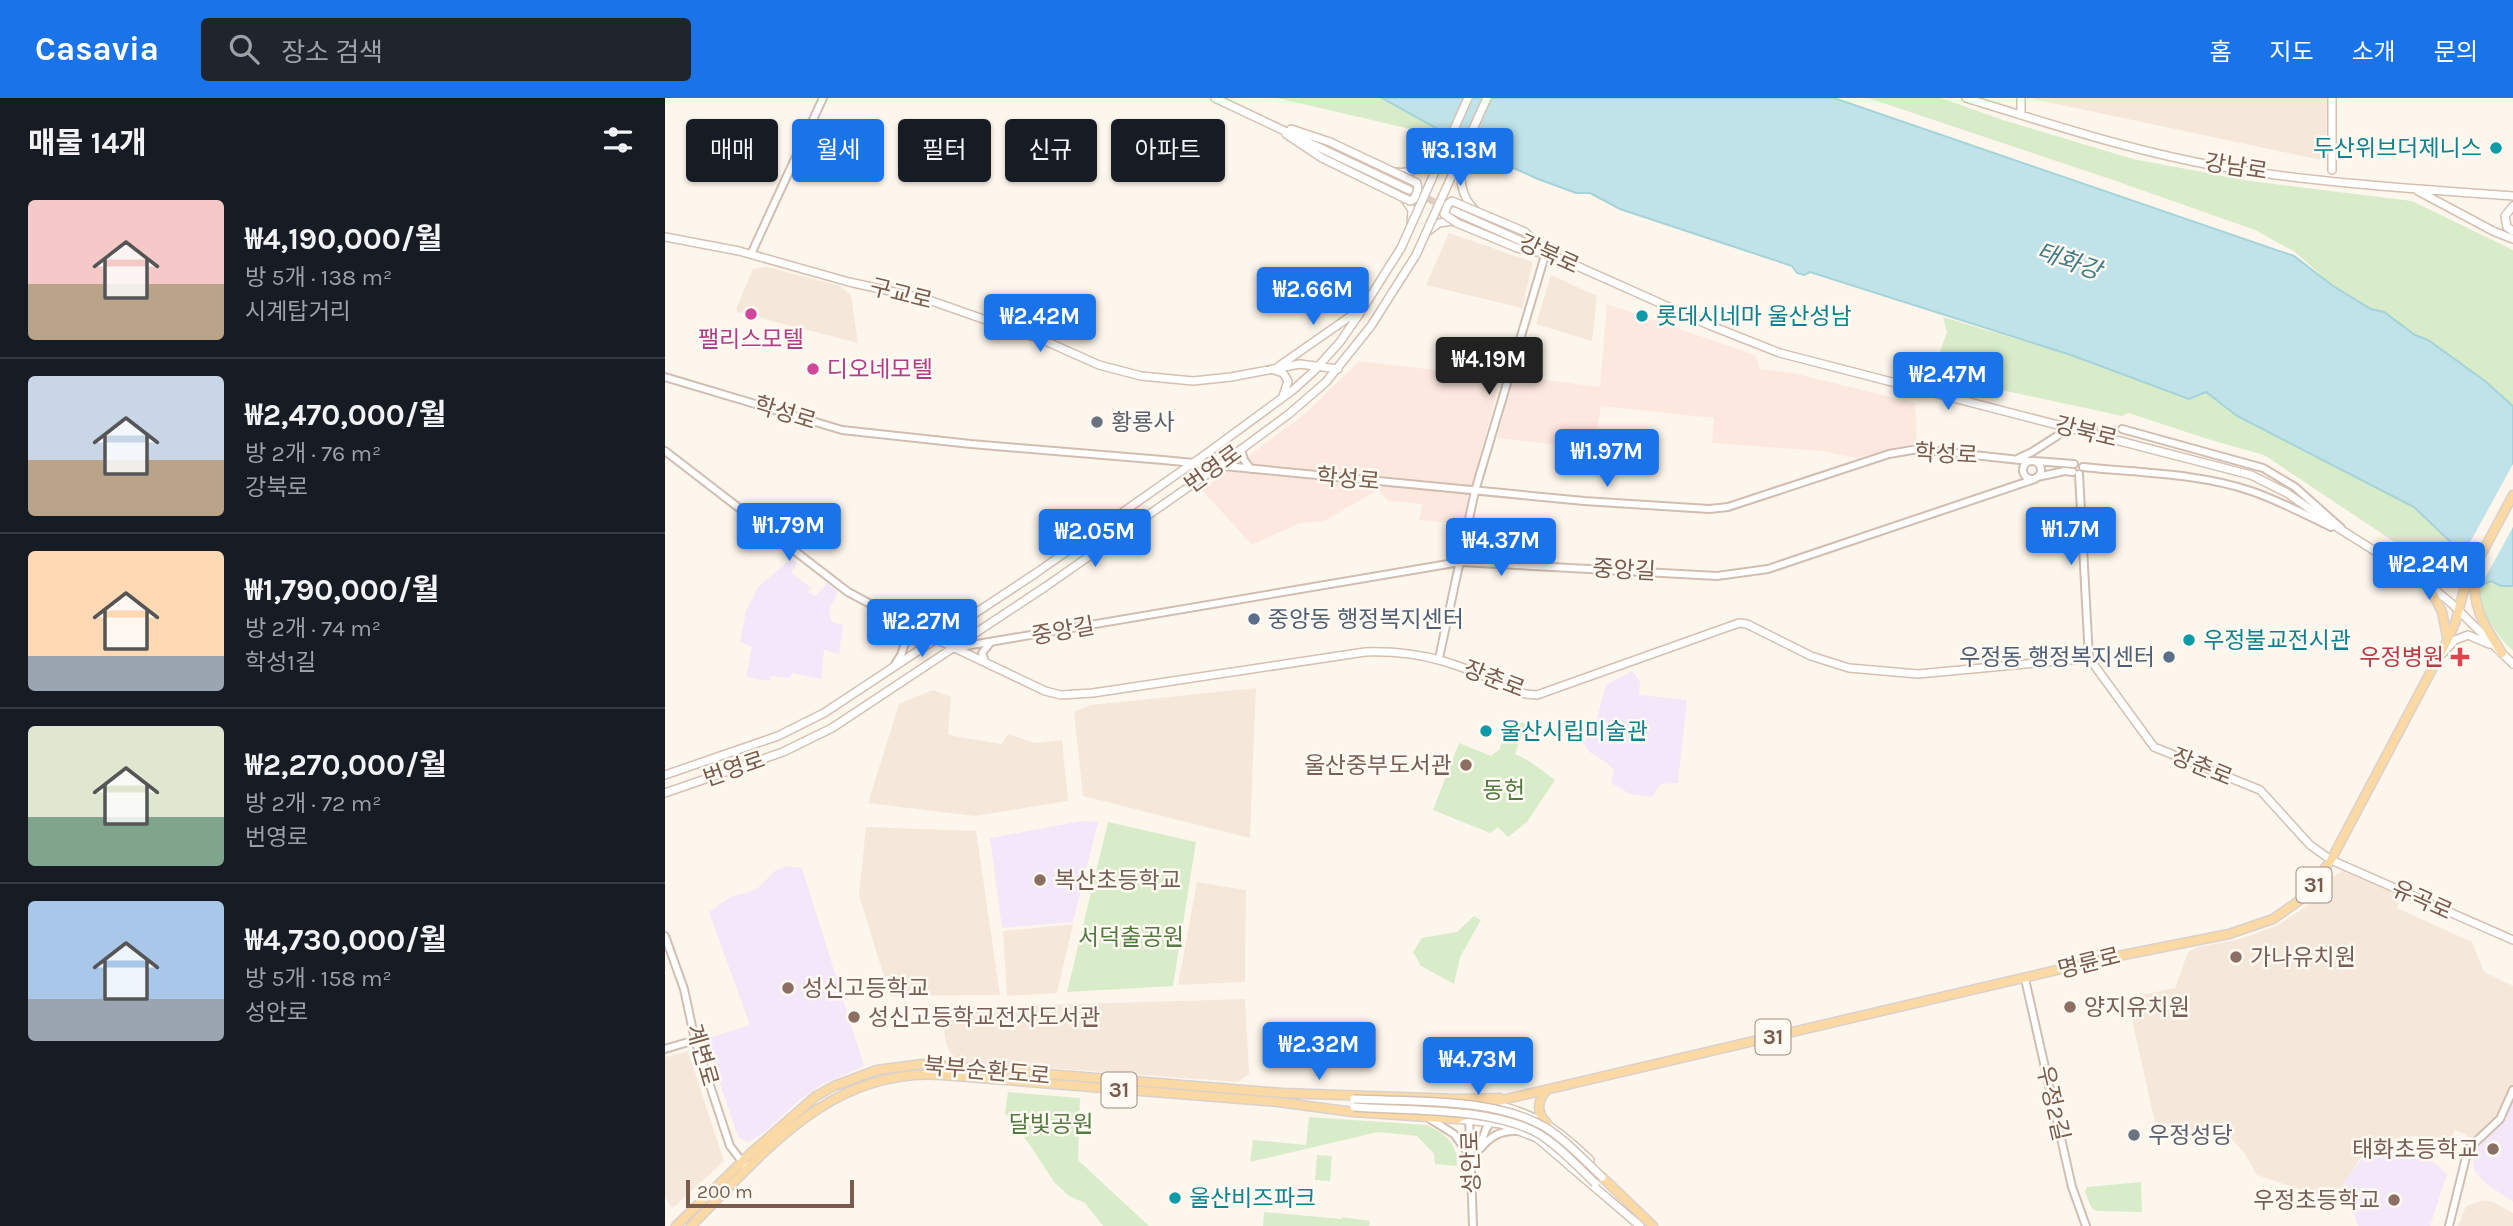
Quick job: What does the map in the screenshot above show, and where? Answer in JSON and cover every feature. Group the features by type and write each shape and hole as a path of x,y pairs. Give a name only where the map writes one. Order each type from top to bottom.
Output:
{"main road":[{"path":"1216,98 1409,190"},
{"name":"번영로","path":"665,775 721,757 800,726 824,713 1036,573 1279,401 1340,342 1401,248 1468,98"},
{"name":"번영로","path":"665,793 806,741 853,715 1219,466 1296,408 1338,369 1371,326 1416,255 1487,98"},
{"name":"강남로","path":"1966,98 2149,151 2222,167 2415,189 2513,196"},
{"path":"2021,98 2021,115"},
{"path":"2332,98 2332,166"},
{"path":"1277,126 1330,142 1418,185 1414,199 1410,201 1322,158 1277,126"},
{"path":"1393,172 1404,173 1421,168 1448,143"},
{"path":"1464,150 1462,189 1466,199 1477,211"},
{"path":"2415,189 2513,239"},
{"path":"1404,198 1412,210 1411,225"},
{"path":"1450,202 1455,202 1525,232 1546,252 1537,253 1517,248 1457,223 1444,214 1450,202"},
{"path":"2513,206 2507,211 2505,222 2513,231"},
{"name":"강북로","path":"1454,211 1722,331 1780,353 2251,475 2287,493 2428,584 2513,664"},
{"path":"1427,232 1443,222 1457,223"},
{"name":"구교로","path":"665,237 751,254 943,305 1044,340 1099,365 1129,373 1193,381 1306,363 1338,369"},
{"path":"1272,369 1327,334 1366,304"},
{"path":"1272,369 1283,373 1288,381 1287,390 1279,401"},
{"path":"2499,650 2484,625 2470,585 2474,568 2513,495"},
{"path":"2413,575 2441,581 2454,577 2483,551"},
{"path":"2428,584 2442,612 2447,641"},
{"name":"명륜로","path":"1522,1096 2108,958 2229,934 2257,926 2283,914 2303,898 2331,860 2447,641 2470,585"},
{"name":"장춘로","path":"936,639 989,666 1045,691 1061,695 1365,652 1392,651 1439,658 1525,694 1537,695 1739,623 1747,624 1811,656 1849,668 1917,674 2089,658 2154,747 2260,790 2310,845 2331,860"},
{"path":"2436,662 2455,640 2468,635 2499,650"},
{"path":"900,664 911,667 910,677"},
{"name":"유곡로","path":"2331,860 2513,940"},
{"name":"북부순환도로","path":"676,1226 802,1106 834,1086 888,1067 922,1064 958,1072 1281,1098 1354,1103 1454,1104 1512,1114 1534,1122 1555,1134 1598,1180"},
{"name":"북부순환도로","path":"691,1226 749,1168 809,1114 839,1095 891,1078 942,1070"},
{"path":"1546,1123 1540,1115 1539,1107 1547,1090"},
{"path":"1458,1099 1477,1101 1522,1096"},
{"path":"1281,1098 1489,1100 1522,1096"},
{"path":"1281,1098 1353,1112 1457,1119 1469,1117 1528,1134 1598,1180 1645,1224"},
{"path":"1489,1100 1546,1123 1570,1140 1598,1180"},
{"path":"1469,1117 1489,1100"}],"street":[{"path":"751,254 823,98"},
{"path":"1439,658 1475,491 1546,252"},
{"name":"학성로","path":"665,377 842,430 1475,491 1709,509 1728,507 1828,473 1905,451 1943,450 2028,460"},
{"path":"2122,429 2270,471 2312,501 2347,534"},
{"path":"2028,460 2040,466 2041,472 2036,478 2026,477 2023,472 2028,460 2057,436"},
{"path":"1241,449 1244,460 1251,469"},
{"path":"665,451 848,592 936,639"},
{"path":"2028,460 2082,472 2083,467 2232,486 2267,497 2347,534"},
{"path":"2075,470 2089,658"},
{"name":"중앙길","path":"953,648 1460,562 1717,576 1758,570 2036,478 2075,470"},
{"path":"891,670 901,655 911,626"},
{"path":"989,666 983,660 982,653 990,643"},
{"name":"계변로","path":"665,936 684,989 695,1040 730,1146 749,1168"},
{"name":"우정2길","path":"2025,979 2072,1187 2086,1226"},
{"path":"665,1049 695,1040"},
{"path":"2449,1226 2468,1150 2500,1119 2513,1090"},
{"path":"1458,1099 1467,1105 1469,1117"},
{"path":"1472,1157 1490,1122 1511,1099"},
{"name":"성안로","path":"1473,1226 1469,1117 1477,1101"},
{"path":"1425,1117 1450,1129 1472,1157"},
{"path":"1472,1157 1495,1135 1512,1131 1528,1134"}],"shaded area":[{"path":"2033,98 2327,98 2326,161 2033,99"},
{"path":"1449,233 1533,262 1522,308 1426,285"},
{"path":"767,267 840,286 851,295 858,343 738,312 736,309 753,269"},
{"path":"1551,275 1597,296 1592,341 1536,324"},
{"path":"1607,304 1755,355 1760,369 1793,373 1915,403 1917,443 1857,458 1822,451 1712,443 1714,418 1601,406 1595,449 1497,438 1514,376 1600,387"},
{"path":"1359,361 1500,378 1463,524 1419,520 1422,504 1388,501 1378,490 1324,521 1300,523 1252,545 1202,490 1306,413"},
{"path":"791,559 798,563 791,572 811,588 808,592 816,596 827,583 838,591 829,611 832,622 843,625 839,654 824,650 821,679 792,673 790,678 771,676 770,681 746,677 752,647 740,642 746,611 758,587"},
{"path":"1632,671 1640,681 1639,695 1687,700 1678,783 1661,784 1652,797 1630,794 1611,783 1614,770 1588,751 1584,743 1595,725 1606,685"},
{"path":"1256,688 1250,838 1083,796 1074,712 1090,705"},
{"path":"933,690 951,697 948,735 1002,744 1008,734 1035,743 1062,740 1068,801 975,816 868,803 899,704"},
{"name":"복산초등학교","path":"1081,821 1098,822 1073,922 1002,928 990,838"},
{"path":"866,827 976,831 1000,995 890,996 859,895"},
{"name":"성신고등학교","path":"788,866 802,868 864,1066 819,1086 749,1142 738,1137 705,1039 750,1025 709,912 732,896 759,887 776,870"},
{"path":"2345,870 2401,896 2397,908 2472,942 2484,972 2513,986 2513,1090 2507,1108 2475,1144 2466,1135 2455,1130 2450,1142 2442,1145 2418,1136 2377,1144 2357,1163 2344,1186 2328,1199 2257,1175 2245,1154 2232,1139 2210,1131 2156,1127 2127,998 2175,988 2188,952 2198,947 2240,939 2278,925 2307,906 2330,878"},
{"path":"1197,882 1246,890 1245,982 1178,985"},
{"path":"1073,924 1057,993 1007,996 1003,931"},
{"path":"1245,999 1249,1074 1238,1082 955,1061 946,1044 941,1008"},
{"path":"688,1051 724,1161 671,1207 665,1196 665,1057"},
{"name":"태화초등학교","path":"2513,1090 2513,1202 2484,1182 2475,1172 2472,1155 2475,1144 2490,1130"},
{"name":"우정초등학교","path":"2382,1147 2409,1149 2417,1157 2435,1163 2447,1174 2430,1226 2358,1226 2344,1182 2368,1150"},
{"path":"2483,1200 2493,1202 2513,1213 2513,1226 2458,1226 2466,1206"}],"green space":[{"path":"1277,98 1382,98 1481,153 1406,128"},
{"path":"1868,98 1941,98 2003,120 2133,159 2250,181 2412,201 2513,250 2513,406 2485,381 2428,340 2415,335 2384,312 2372,309 2333,286 2295,252 2255,230"},
{"path":"1943,317 2071,355 2189,399 2206,392 2237,416 2414,507 2491,581 2501,586 2513,586 2513,651 2466,588 2455,578 2426,563 2264,455 2128,413 2122,416 1932,375 1947,332"},
{"name":"동헌","path":"1512,719 1526,724 1515,754 1555,780 1527,822 1508,837 1498,827 1490,833 1433,810 1459,743 1491,756 1499,750"},
{"name":"서덕출공원","path":"1108,822 1196,842 1173,986 1067,992"},
{"path":"1474,916 1481,920 1460,957 1454,984 1421,966 1413,952 1422,938 1457,932"},
{"name":"달빛공원","path":"1008,1092 1080,1098 1078,1160 1149,1226 1103,1226 1085,1203 1069,1196 1054,1182 1005,1113"},
{"path":"1309,1117 1427,1125 1440,1132 1453,1146 1457,1166 1435,1164 1434,1154 1417,1136 1378,1132 1250,1162 1253,1140 1306,1145"},
{"path":"1317,1155 1332,1156 1330,1181 1315,1180"},
{"path":"2141,1182 2142,1212 2096,1211 2091,1207 2085,1192 2087,1187"},
{"path":"1264,1212 1370,1221 1369,1226 1263,1226"}],"water":[{"name":"태화강","path":"1382,98 1834,98 2294,256 2333,286 2371,309 2384,312 2415,335 2428,340 2485,381 2513,406 2513,586 2501,586 2491,581 2478,587 2479,569 2414,507 2237,416 2206,392 2189,399 2071,355 1810,272 1804,275 1797,273 1792,266 1620,209 1590,193 1576,193 1538,179 1481,153"}],"pier":[{"path":"2513,464 2513,527 2478,591 2475,588 2478,579 2476,571 2462,557"}],"tunnel":[{"path":"1409,190 1454,211"},
{"path":"2057,436 2089,429 2122,429"}],"place":[{"name":"두산위브더제니스","path":"2496,148"},
{"name":"팰리스모텔","path":"751,314"},
{"name":"롯데시네마 울산성남","path":"1642,316"},
{"name":"디오네모텔","path":"813,369"},
{"name":"황룡사","path":"1097,422"},
{"name":"중앙동 행정복지센터","path":"1254,619"},
{"name":"우정불교전시관","path":"2189,640"},
{"name":"우정동 행정복지센터","path":"2169,657"},
{"name":"우정병원","path":"2460,657"},
{"name":"울산시립미술관","path":"1486,731"},
{"name":"울산중부도서관","path":"1466,765"},
{"name":"복산초등학교","path":"1040,880"},
{"name":"가나유치원","path":"2236,957"},
{"name":"성신고등학교","path":"788,988"},
{"name":"양지유치원","path":"2070,1007"},
{"name":"성신고등학교전자도서관","path":"854,1017"},
{"name":"우정성당","path":"2134,1135"},
{"name":"태화초등학교","path":"2493,1149"},
{"name":"울산비즈파크","path":"1175,1198"},
{"name":"우정초등학교","path":"2394,1200"}]}
